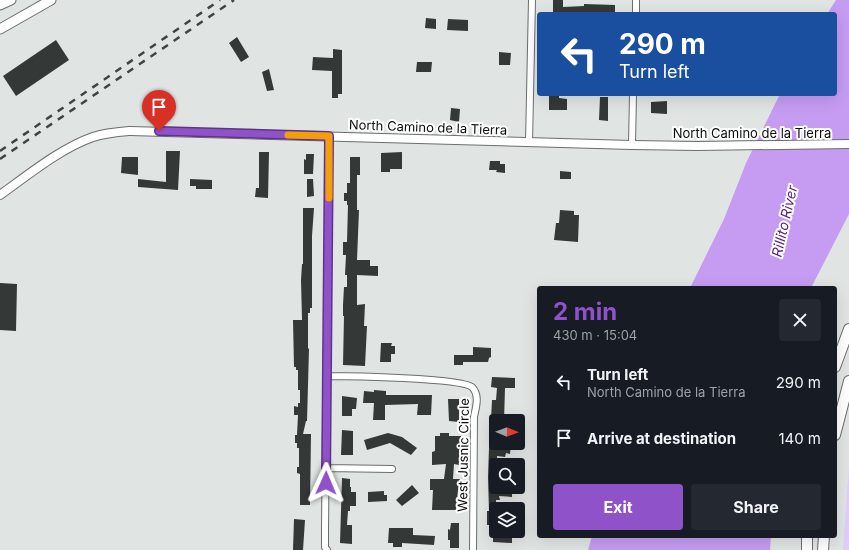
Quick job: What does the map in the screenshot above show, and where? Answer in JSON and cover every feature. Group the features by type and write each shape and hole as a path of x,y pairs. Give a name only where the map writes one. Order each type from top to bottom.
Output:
{"main road":[{"path":"0,5 11,0"},
{"path":"3,27 50,0"},
{"path":"837,362 849,329"},
{"path":"837,415 849,381"},
{"path":"807,538 807,550"},
{"path":"823,550 824,538"}],"street":[{"path":"529,143 532,0"},
{"path":"636,0 636,12"},
{"path":"632,145 633,96"},
{"name":"North Camino de la Tierra","path":"0,195 67,149 95,136 130,130 529,143 696,146 849,144"},
{"path":"327,550 325,529 329,136"},
{"name":"West Jusnic Circle","path":"327,376 421,379 468,385 476,388 477,401 474,416 473,550"},
{"path":"326,468 392,469"}],"shaded area":[{"path":"849,466 849,550 843,550"}],"water":[{"name":"Rillito River","path":"836,0 849,0 849,214 812,286 691,286 724,219 746,163 779,96 837,96 837,12 828,12"},
{"path":"591,538 771,538 770,550 588,550"}],"building":[{"path":"553,0 563,0 563,7 584,6 584,4 615,5 615,12 553,12"},
{"path":"426,18 436,19 436,29 425,28"},
{"path":"448,19 468,20 468,31 447,30"},
{"path":"237,37 249,57 241,62 229,43"},
{"path":"56,40 69,60 16,96 3,76"},
{"path":"333,49 342,50 342,94 338,94 338,98 332,98 332,71 312,70 313,57 333,58"},
{"path":"499,52 511,53 510,65 499,65"},
{"path":"417,62 432,62 431,72 416,72"},
{"path":"269,69 274,90 267,91 262,72"},
{"path":"549,96 559,96 559,98 567,99 567,110 549,110"},
{"path":"600,97 608,97 608,121 599,120"},
{"path":"667,101 667,114 651,113 651,102"},
{"path":"451,108 460,109 459,122 450,120"},
{"path":"166,151 180,151 178,190 138,187 138,179 166,182"},
{"path":"259,152 269,152 268,198 255,197 256,188 259,188"},
{"path":"402,152 402,169 390,169 390,172 381,172 381,153"},
{"path":"306,154 314,154 313,174 304,174 304,159 306,160"},
{"path":"122,157 138,157 138,175 121,173"},
{"path":"350,157 360,157 360,175 357,175 357,210 359,210 357,260 370,260 370,266 378,266 378,276 357,275 357,305 365,304 364,326 367,326 365,366 343,365 343,305 344,287 347,287 347,275 345,275 346,255 343,255 343,242 347,242 348,205 347,201 344,201 344,193 347,193 347,183 350,183"},
{"path":"490,161 500,161 500,164 505,164 505,173 496,172 497,170 489,170"},
{"path":"560,171 571,172 571,179 560,179"},
{"path":"190,179 212,180 212,189 196,189 196,186 190,186"},
{"path":"307,179 313,179 314,196 307,197"},
{"path":"303,208 314,208 312,236 312,308 310,308 310,313 308,313 309,349 307,421 303,434 311,434 310,505 300,505 300,474 297,473 297,467 299,467 299,448 297,448 297,443 295,443 298,415 294,415 294,406 298,407 298,403 300,403 300,390 298,390 298,370 294,367 293,320 302,320 301,280 303,264"},
{"path":"560,210 574,211 574,215 579,215 578,242 554,240 556,223 559,223"},
{"path":"0,283 17,284 16,331 0,330"},
{"path":"381,343 392,343 391,346 395,346 395,354 391,354 391,362 380,362"},
{"path":"473,347 491,348 491,357 489,358 488,362 463,362 463,365 454,365 454,355 473,355"},
{"path":"492,377 515,378 515,388 505,388 504,414 491,414 492,400 496,400 497,388 491,387"},
{"path":"374,390 386,391 386,395 432,395 431,415 417,415 418,404 385,405 385,420 373,420 374,403 363,403 364,391 374,392"},
{"path":"342,396 357,398 356,409 352,409 352,416 342,416"},
{"path":"448,399 459,399 459,422 449,421"},
{"path":"342,430 353,431 353,455 341,455"},
{"path":"388,433 402,437 417,448 411,455 390,443 367,450 364,440"},
{"path":"440,433 449,433 449,436 461,436 459,465 454,464 453,479 460,479 460,490 458,490 456,510 432,510 433,490 430,490 430,479 444,479 446,464 432,465 432,452 435,451 435,436 440,436"},
{"path":"489,448 489,450 510,450 510,454 506,453 505,457 497,456 497,458 489,458 489,494 512,494 512,497 499,496 500,500 496,500 496,502 489,502 489,511 488,477"},
{"path":"342,478 350,479 351,492 356,492 356,506 350,506 350,511 348,511 347,525 352,525 352,544 340,543"},
{"path":"412,485 419,493 402,506 396,500"},
{"path":"384,491 384,495 387,495 387,501 368,502 368,492"},
{"path":"487,511 489,511 489,525 487,525"},
{"path":"294,519 305,520 303,550 293,550"},
{"path":"451,523 459,523 459,548 450,548 448,529 450,530"},
{"path":"389,528 413,528 413,535 435,536 434,545 402,543 402,547 393,547 393,543 388,543"},
{"path":"493,538 512,538 512,543 493,542"}],"railway":[{"path":"0,151 220,0"},
{"path":"0,159 234,0"}],"slow traffic":[{"path":"288,135 329,136 329,198"}],"route":[{"path":"159,131 329,136 326,483"}]}
